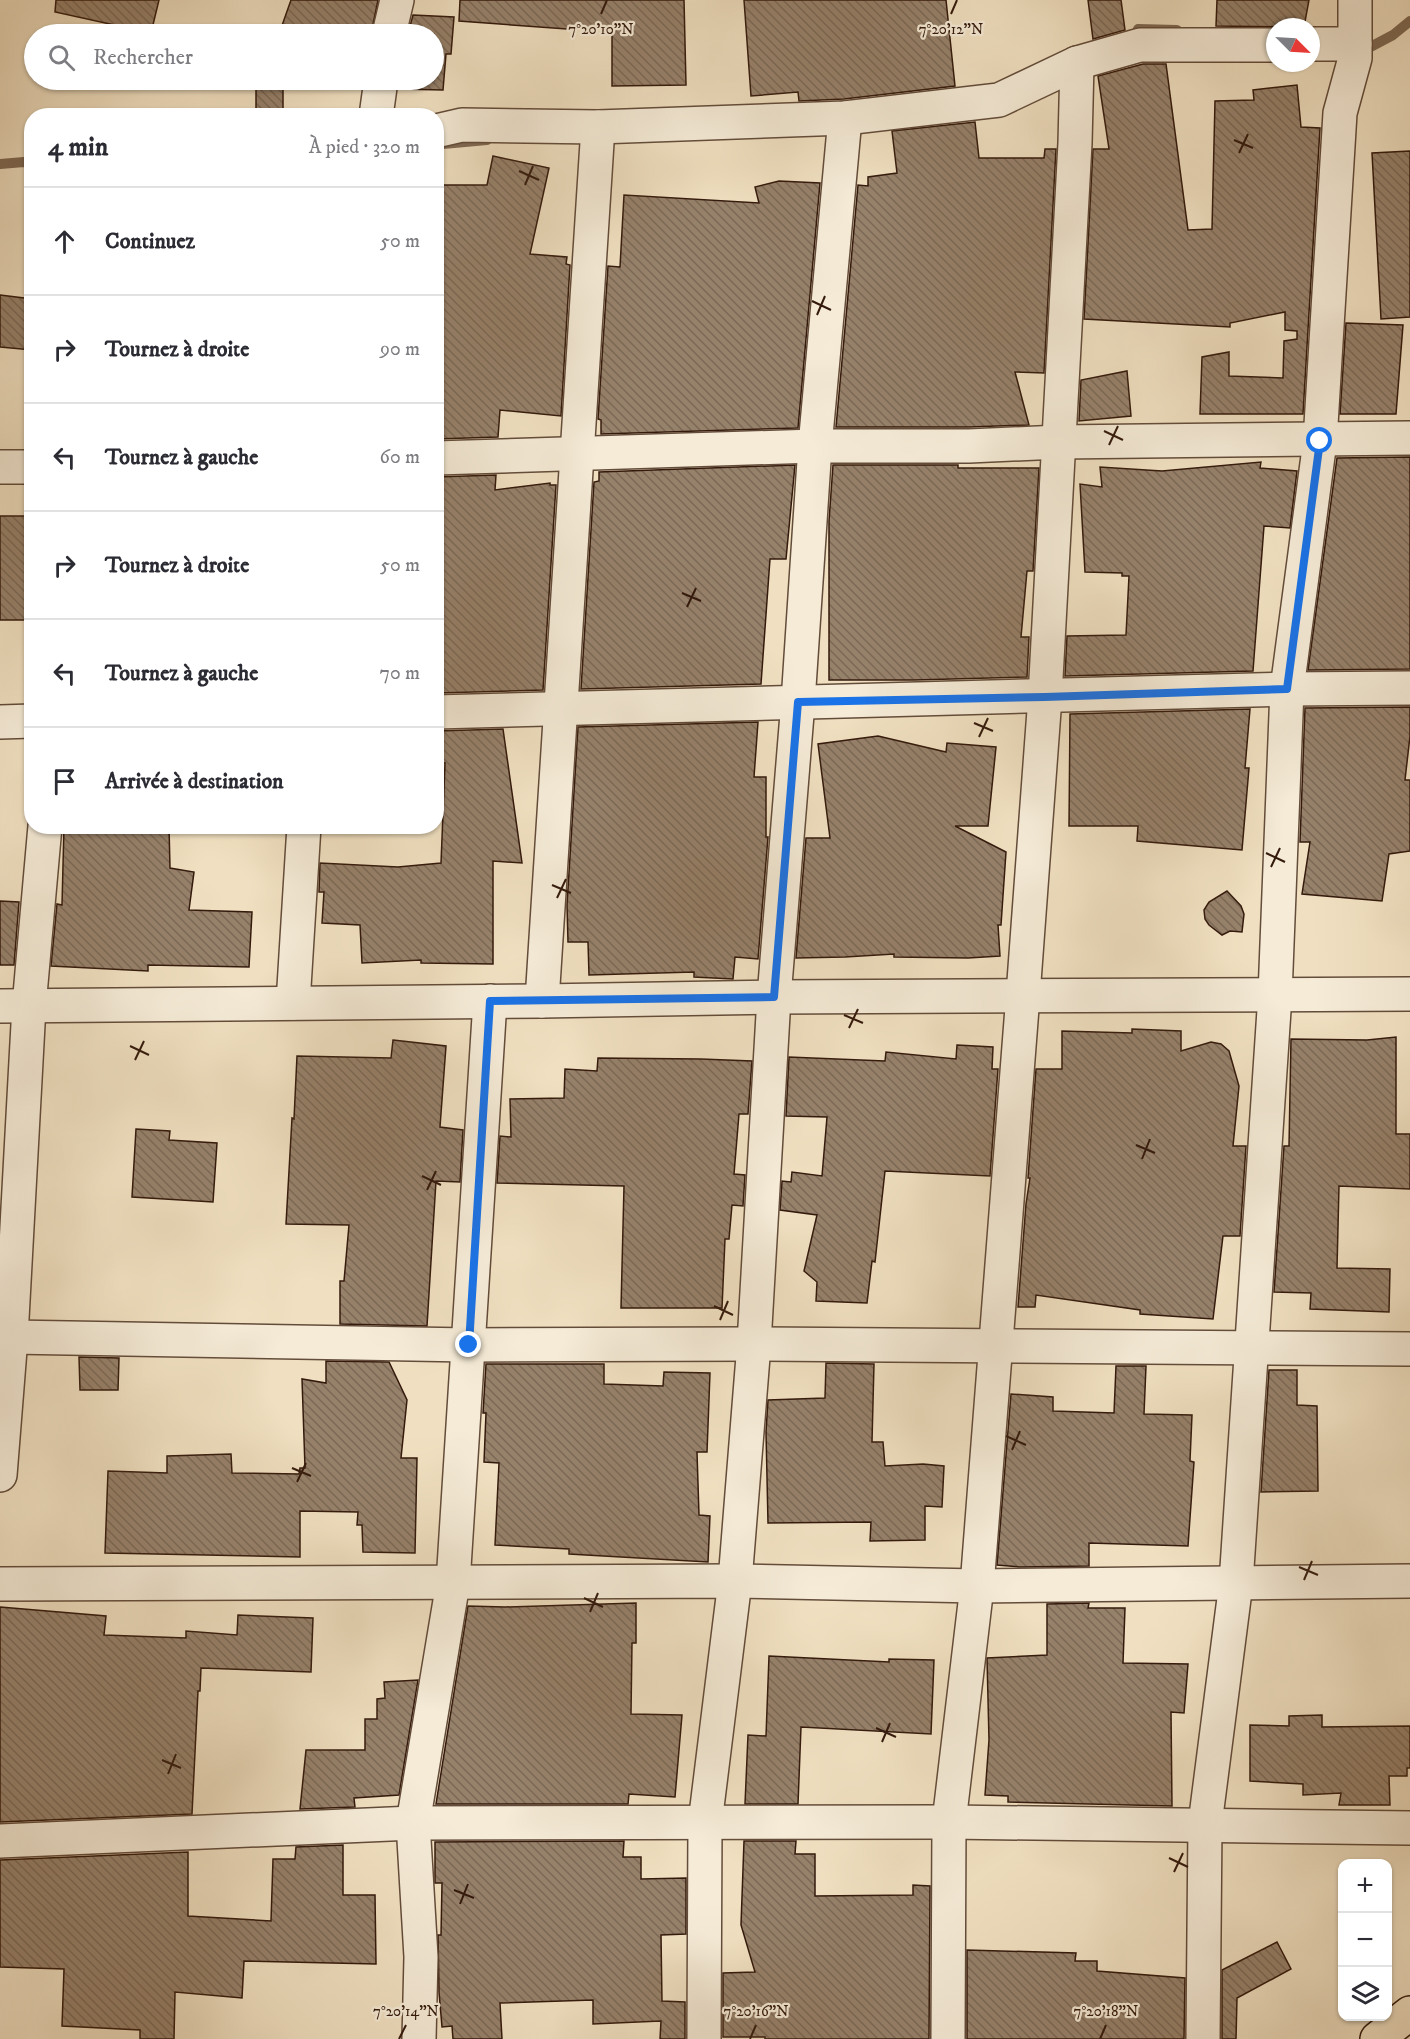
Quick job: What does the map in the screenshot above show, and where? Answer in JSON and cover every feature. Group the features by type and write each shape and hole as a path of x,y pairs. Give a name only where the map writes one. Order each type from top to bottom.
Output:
{"main road":[{"path":"1377,2039 1410,2013"}],"street":[{"path":"391,24 397,0"},
{"path":"1203,2039 1205,1824 1236,1583 1275,995 1287,689 1320,441 1340,113 1355,51 1355,0"},
{"path":"444,129 462,125 598,127 845,118 999,100 1077,63 1140,45 1266,45"},
{"path":"1320,46 1355,51"},
{"path":"948,2039 949,1822 977,1586 1045,697 1075,143 1077,63"},
{"path":"377,108 380,90"},
{"path":"704,2039 705,1822 735,1581 754,1344 774,997 798,702 815,446 845,118"},
{"path":"542,1001 598,127"},
{"path":"444,458 815,446 969,446 1059,442 1320,441 1410,438"},
{"path":"0,467 24,467"},
{"path":"444,712 1287,689 1410,688"},
{"path":"0,722 24,722"},
{"path":"0,1475 11,1337 15,1006 44,834"},
{"path":"293,1003 304,834"},
{"path":"15,1006 774,997 1410,994"},
{"path":"419,2039 421,1957 413,1823 453,1583 490,1001"},
{"path":"11,1337 469,1345 754,1344 1410,1349"},
{"path":"0,1584 735,1581 977,1586 1410,1581"},
{"path":"0,1841 413,1823 949,1822 1410,1828"}],"building":[{"path":"56,0 159,0 153,24 110,24 55,12"},
{"path":"291,0 378,0 373,24 283,24"},
{"path":"460,0 684,0 686,85 612,86 612,28 567,29 459,21"},
{"path":"744,0 946,0 955,86 844,99 799,101 798,92 751,96"},
{"path":"1088,0 1121,0 1125,30 1093,39"},
{"path":"1217,0 1309,0 1306,18 1266,18 1266,27 1216,26"},
{"path":"413,15 454,17 451,54 446,54 444,78 444,24 411,24"},
{"path":"1143,64 1166,64 1188,230 1212,229 1215,101 1254,100 1253,90 1297,85 1301,127 1320,128 1303,414 1200,414 1202,357 1229,352 1229,376 1283,378 1284,341 1297,339 1297,331 1285,330 1285,312 1230,323 1230,327 1084,319 1093,149 1109,149 1098,76"},
{"path":"256,90 283,90 283,108 256,108"},
{"path":"975,122 979,158 1044,158 1045,149 1056,149 1044,373 1015,372 1029,425 836,427 858,185 868,186 868,177 897,173 892,131"},
{"path":"1410,151 1410,317 1381,319 1372,153"},
{"path":"493,156 549,168 530,254 567,257 566,264 570,265 561,416 500,410 498,437 444,439 444,185 487,185"},
{"path":"779,181 820,183 798,428 601,434 601,420 598,419 608,266 620,267 624,195 759,203 755,187"},
{"path":"0,295 24,298 24,349 0,347"},
{"path":"1346,323 1403,325 1396,414 1340,414"},
{"path":"1127,371 1131,416 1079,421 1081,380"},
{"path":"1410,457 1410,669 1308,670 1337,458"},
{"path":"1261,462 1260,468 1297,471 1290,528 1264,526 1253,671 1065,676 1067,636 1126,635 1129,576 1122,576 1122,573 1085,572 1080,484 1102,487 1100,467 1162,471"},
{"path":"795,465 786,559 770,559 761,684 581,689 594,482 599,481 599,472"},
{"path":"833,465 958,465 958,468 1039,468 1033,571 1027,571 1021,637 1029,637 1027,677 829,680 829,521"},
{"path":"496,475 495,490 550,483 550,485 556,485 543,690 444,693 444,477"},
{"path":"0,516 24,516 24,620 0,620"},
{"path":"1410,707 1410,736 1405,780 1410,780 1410,851 1389,854 1382,901 1302,894 1310,842 1300,842 1305,708"},
{"path":"1250,709 1245,768 1249,768 1242,850 1137,841 1138,826 1069,826 1070,714"},
{"path":"758,722 754,777 766,777 766,837 768,837 758,959 735,957 733,979 694,977 694,972 589,975 588,942 568,942 567,905 578,727"},
{"path":"503,729 522,863 493,861 493,964 421,963 421,960 362,963 360,925 322,923 324,892 319,892 320,863 398,867 441,863 442,834 444,834 444,731"},
{"path":"878,736 946,752 947,743 996,747 988,826 955,826 1006,852 1001,925 998,925 1000,956 894,957 894,954 796,958 806,838 830,838 818,744"},
{"path":"64,834 169,834 170,868 194,872 189,910 252,912 249,967 148,965 148,971 51,966 57,904 62,905"},
{"path":"1227,891 1241,906 1244,914 1242,932 1230,931 1222,935 1209,925 1205,919 1204,910 1209,902"},
{"path":"0,901 19,902 14,965 0,965"},
{"path":"1132,1029 1181,1031 1181,1051 1211,1042 1221,1044 1229,1051 1239,1086 1233,1146 1246,1146 1240,1236 1223,1236 1213,1319 1140,1314 1140,1310 1036,1295 1035,1307 1018,1307 1030,1178 1028,1178 1036,1069 1062,1069 1062,1031 1132,1033"},
{"path":"1396,1037 1396,1134 1410,1134 1410,1189 1339,1186 1337,1268 1390,1269 1389,1312 1310,1309 1311,1293 1274,1292 1284,1146 1289,1146 1291,1039 1367,1040"},
{"path":"393,1040 446,1046 440,1127 463,1130 460,1182 436,1181 427,1326 340,1324 340,1281 344,1281 349,1225 286,1224 297,1056 391,1058"},
{"path":"957,1045 993,1047 992,1069 998,1069 990,1176 885,1171 875,1262 872,1261 867,1303 816,1301 817,1282 804,1271 817,1215 780,1210 782,1181 791,1182 792,1172 822,1176 827,1117 786,1116 789,1057 885,1061 886,1052 956,1059"},
{"path":"598,1058 752,1061 748,1114 739,1114 734,1174 745,1175 743,1206 732,1205 729,1239 725,1239 722,1308 621,1308 624,1186 497,1183 500,1136 511,1137 510,1099 564,1098 565,1069 597,1071"},
{"path":"136,1129 170,1131 169,1140 217,1143 213,1202 132,1197"},
{"path":"79,1357 119,1358 118,1390 80,1390"},
{"path":"326,1361 389,1362 407,1400 401,1458 417,1458 415,1553 363,1552 362,1525 357,1525 358,1512 300,1511 300,1557 105,1553 108,1471 167,1473 167,1456 231,1454 232,1473 299,1474 300,1468 305,1468 302,1379 326,1383"},
{"path":"826,1363 874,1364 872,1442 883,1442 885,1466 923,1464 944,1466 942,1507 925,1506 925,1540 870,1541 871,1522 768,1523 766,1432 768,1400 825,1398"},
{"path":"486,1364 604,1364 604,1384 663,1386 664,1372 710,1373 707,1452 697,1452 699,1515 710,1516 708,1562 569,1554 569,1549 495,1545 499,1463 484,1462 486,1413 483,1413"},
{"path":"1116,1366 1146,1366 1144,1414 1192,1415 1190,1461 1194,1462 1188,1546 1089,1543 1089,1566 997,1565 1011,1394 1053,1397 1053,1411 1114,1413"},
{"path":"1269,1370 1297,1370 1297,1405 1317,1406 1318,1491 1261,1492"},
{"path":"636,1603 636,1643 632,1643 631,1714 682,1715 675,1797 629,1794 628,1804 436,1804 468,1606"},
{"path":"1089,1603 1088,1608 1125,1608 1123,1663 1188,1664 1184,1713 1171,1712 1172,1806 1008,1802 1008,1796 985,1795 989,1740 987,1658 1047,1655 1047,1604"},
{"path":"0,1607 106,1616 104,1635 186,1638 186,1631 237,1635 238,1615 313,1618 311,1672 201,1668 192,1814 0,1822"},
{"path":"769,1656 889,1662 889,1659 934,1660 931,1734 801,1727 798,1804 745,1804 748,1735 766,1736"},
{"path":"418,1680 399,1795 354,1798 355,1807 300,1809 306,1750 365,1750 365,1719 377,1719 377,1699 385,1698 384,1682"},
{"path":"1322,1715 1322,1727 1410,1726 1410,1768 1407,1768 1407,1776 1389,1776 1390,1805 1339,1805 1341,1793 1303,1795 1303,1784 1250,1781 1250,1725 1289,1726 1289,1716"},
{"path":"624,1841 623,1857 641,1857 641,1879 686,1878 686,1934 661,1935 662,2001 685,2002 685,2039 660,2039 661,2021 593,2024 593,2000 500,2003 502,2039 453,2039 452,2026 442,2027 438,1935 441,1935 442,1883 435,1883 435,1842"},
{"path":"744,1841 796,1841 795,1854 815,1854 815,1896 913,1895 913,1885 930,1886 929,2039 723,2037 723,1973 755,1972 741,1925"},
{"path":"343,1845 343,1895 375,1895 376,1964 244,1961 242,1998 175,1992 174,2039 140,2039 140,2030 62,2026 64,1969 0,1967 0,1860 188,1852 188,1916 271,1921 273,1859 295,1859 296,1847"},
{"path":"1277,1942 1291,1969 1237,1998 1236,2039 1222,2039 1222,1970"},
{"path":"967,1950 1076,1953 1075,1961 1097,1961 1097,1971 1185,1978 1184,2039 967,2039"}],"waterway":[{"path":"1359,53 1393,35 1410,21"},
{"path":"1138,29 1177,30"},
{"path":"444,144 487,140"},
{"path":"0,164 24,162"}],"route":[{"path":"469,1345 490,1001 774,997 798,702 1287,689 1320,441"}]}
